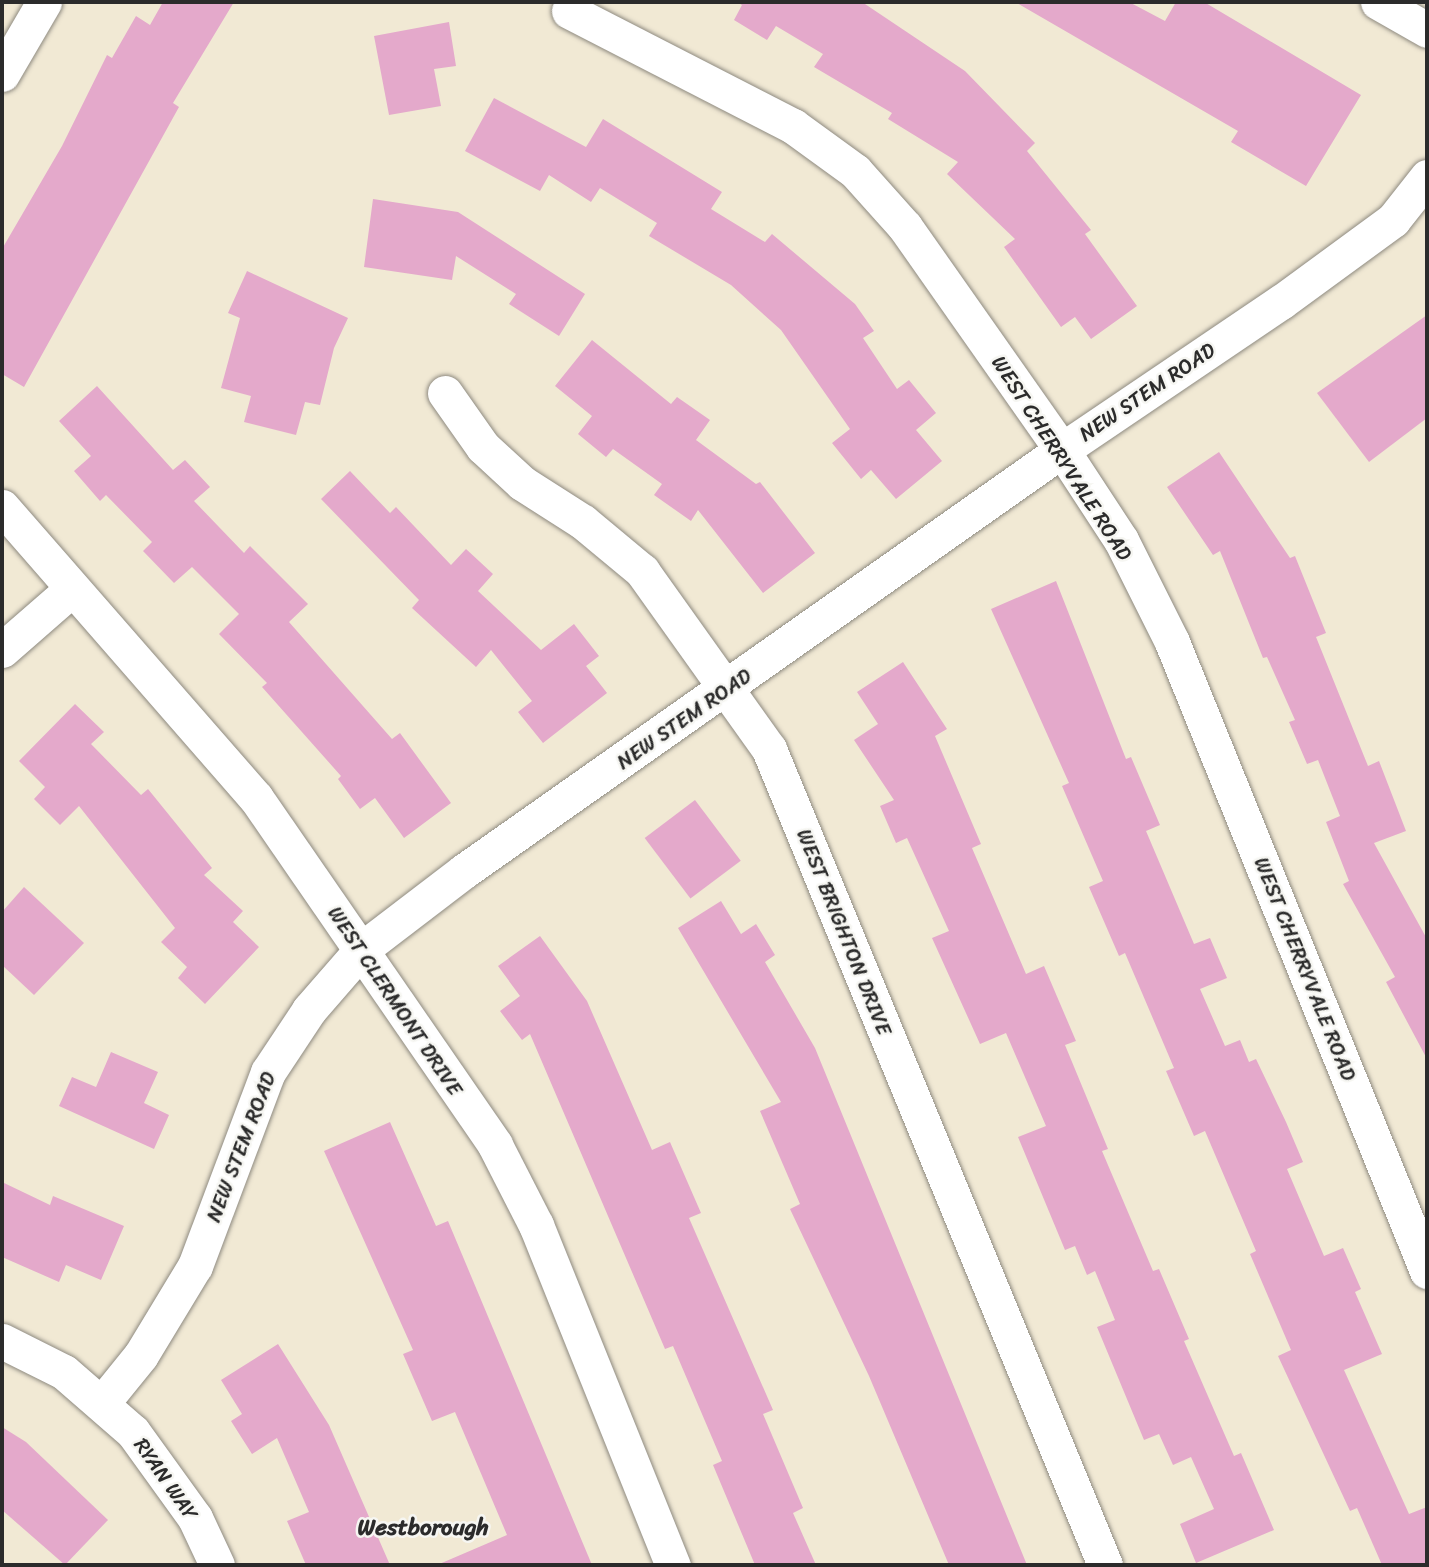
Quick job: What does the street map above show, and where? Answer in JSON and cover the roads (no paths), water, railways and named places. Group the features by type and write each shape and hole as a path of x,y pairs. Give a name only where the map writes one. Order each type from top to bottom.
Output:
{"street":[{"path":"2,74 44,2"},
{"path":"1378,2 1427,30"},
{"name":"WEST CHERRYVALE ROAD","path":"569,11 793,126 855,170 905,227 1062,450 1121,540 1172,642 1427,1270"},
{"name":"NEW STEM ROAD","path":"103,1402 141,1356 195,1266 268,1072 309,1010 362,949 464,871 726,691 1062,450 1281,302 1392,220 1427,177"},
{"name":"WEST BRIGHTON DRIVE","path":"445,393 483,447 522,483 583,522 642,571 677,614 726,691 769,749 1105,1565"},
{"name":"WEST CLERMONT DRIVE","path":"2,507 256,798 495,1145 536,1225 673,1565"},
{"path":"2,650 72,589"},
{"name":"RYAN WAY","path":"2,1341 64,1372 103,1402 153,1457 195,1517 217,1565"}],"district":[{"name":"Westborough","path":"423,1528"}]}
